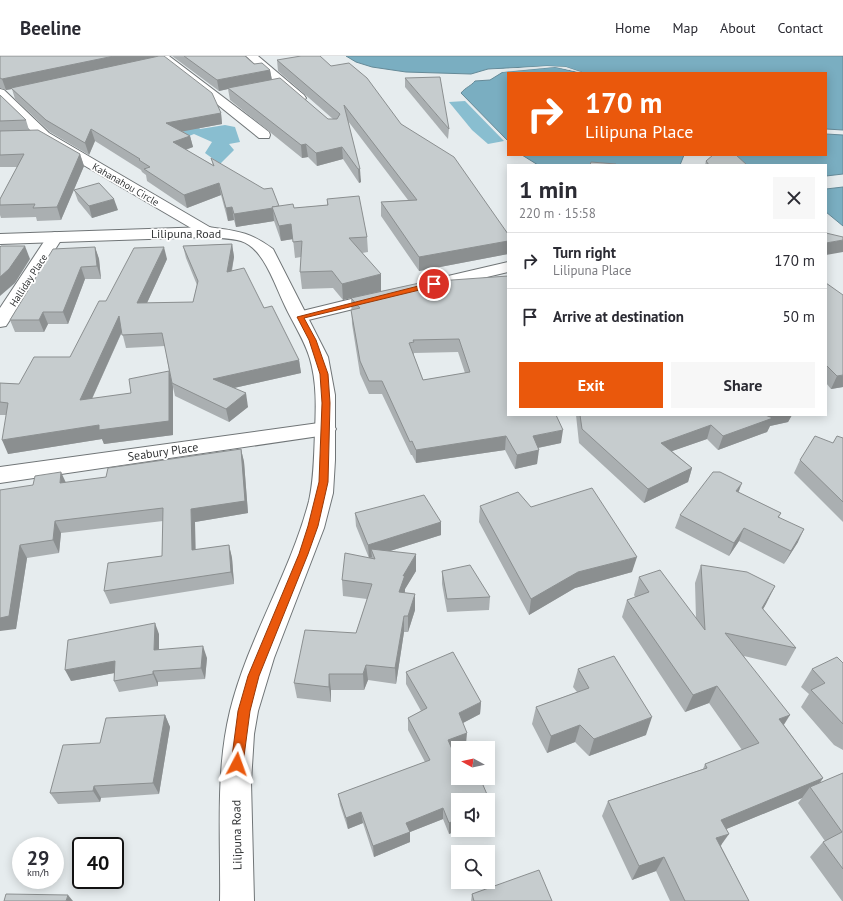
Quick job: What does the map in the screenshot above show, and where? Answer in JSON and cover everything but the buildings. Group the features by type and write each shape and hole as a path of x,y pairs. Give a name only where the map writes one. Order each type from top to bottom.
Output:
{"street":[{"path":"251,56 307,103"},
{"path":"152,63 164,58 264,136"},
{"path":"269,87 285,84"},
{"path":"2,94 19,93"},
{"name":"Kahanahou Circle","path":"2,94 44,136 208,232"},
{"path":"215,97 230,94"},
{"path":"29,137 44,136"},
{"name":"Lilipuna Road","path":"0,239 208,232 233,234 248,239 261,246 270,258 312,340 324,374 326,395 323,482 313,526 304,554 253,676 244,711 238,742 236,775 237,901"},
{"name":"Halliday Place","path":"0,322 55,237"},
{"path":"300,317 507,267"},
{"name":"Seabury Place","path":"0,476 326,429"}],"shaded area":[{"path":"346,56 843,56 843,130 827,129 827,72 581,72 566,67 547,66 488,69 471,74 406,72 372,67 356,62"},
{"path":"555,67 576,72 507,72 507,140 461,93 475,81 490,80 503,72"},
{"path":"465,101 504,141 488,144 472,130 449,102"},
{"path":"134,109 195,122 200,129 225,125 235,127 240,142 229,144 234,150 220,164 205,153 212,142 194,134 179,140"},
{"path":"827,134 843,135 843,174 827,176 827,164 742,164 732,156 827,156"},
{"path":"524,156 684,156 680,164 536,164"},
{"path":"843,187 843,226 827,213 827,189"}],"pier":[{"path":"547,66 566,67 581,72 555,67 503,72 489,70"}],"route":[{"path":"237,764 238,742 253,676 304,554 320,500 323,482 325,465 326,388 319,357 300,317 434,284"}]}
